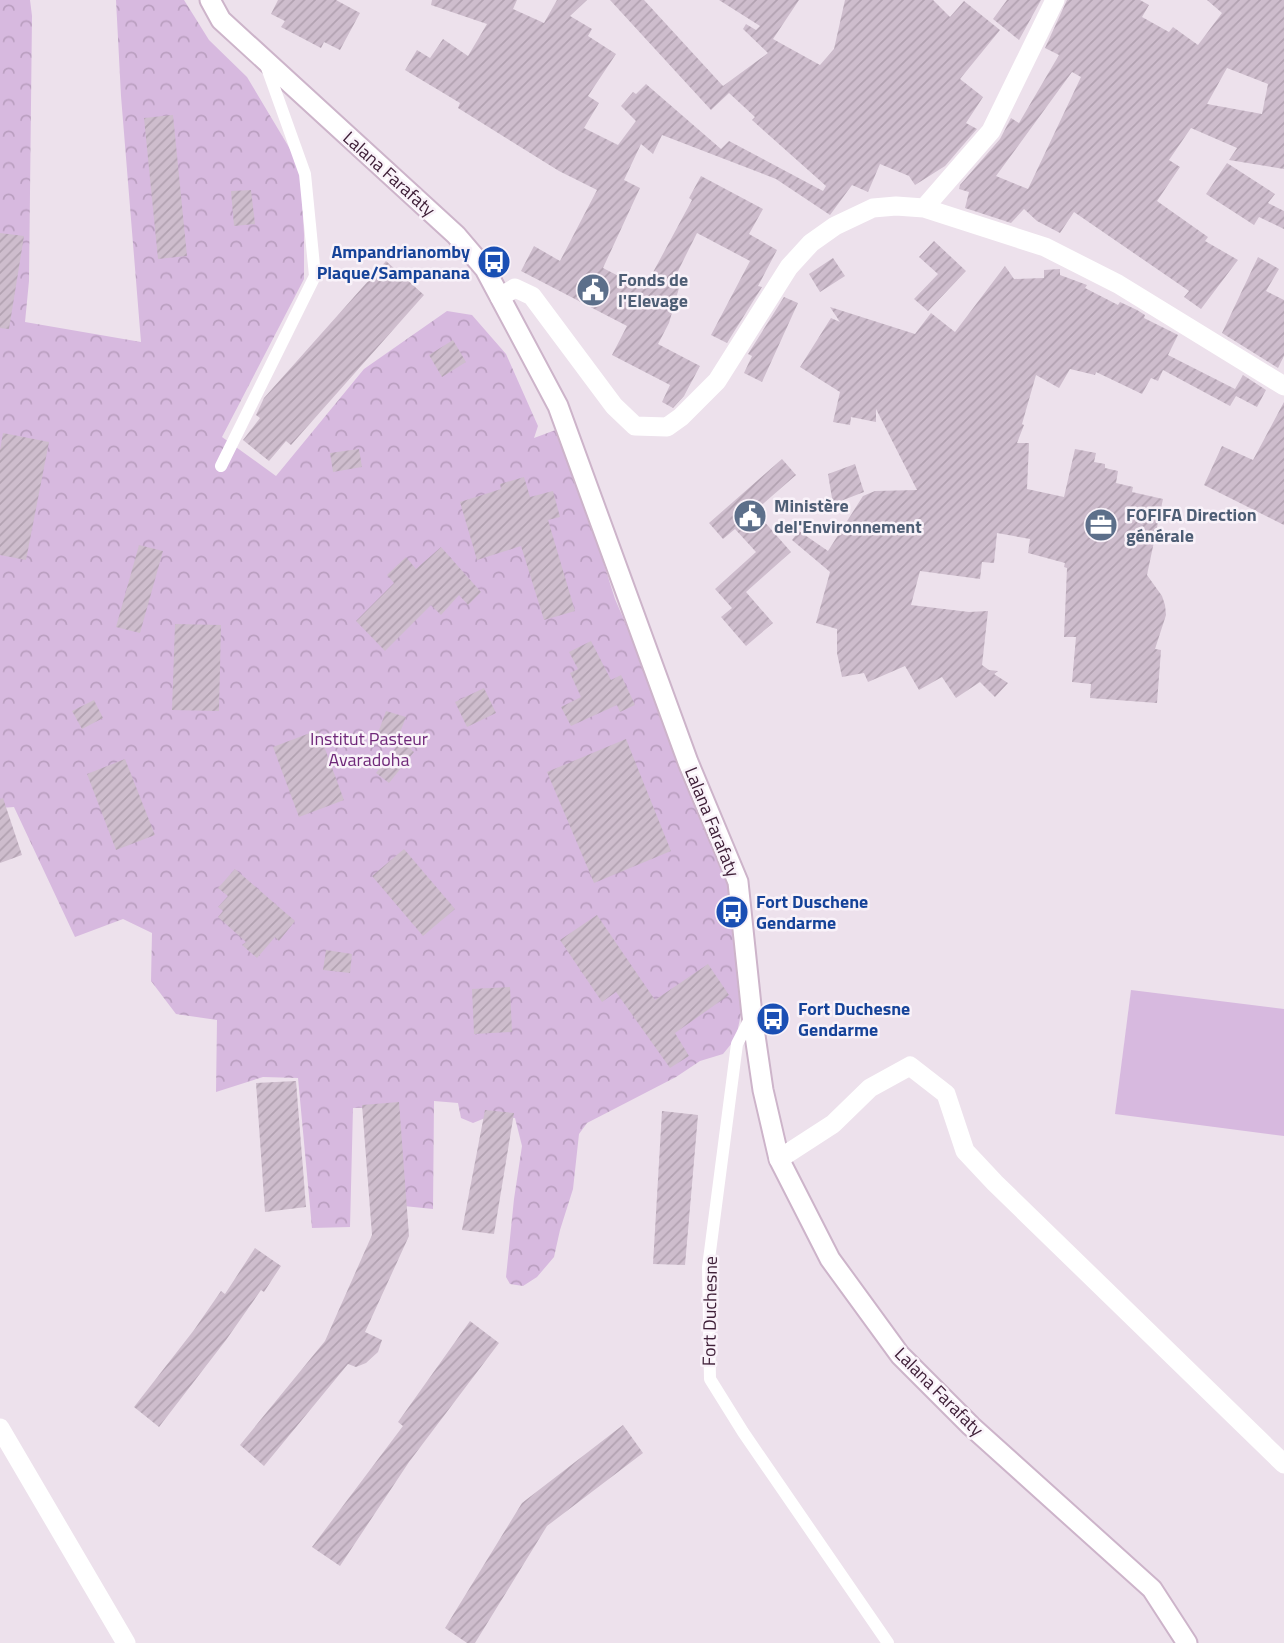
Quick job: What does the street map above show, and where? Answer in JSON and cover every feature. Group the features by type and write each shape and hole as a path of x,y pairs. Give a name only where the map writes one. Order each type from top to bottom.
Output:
{"street":[{"name":"Lalana Farafaty","path":"211,0 221,20 456,235 485,269 558,406 688,762 738,882 763,1090 779,1159 830,1259 900,1355 971,1426 1152,1589 1187,1643"},
{"path":"924,208 992,131 1055,0"},
{"path":"500,297 515,288 532,296 614,406 635,426 667,427 681,417 717,381 789,267 811,243 835,226 873,208 924,208 1045,247 1118,284 1284,386"},
{"path":"779,1159 833,1124 870,1088 910,1066 946,1094 965,1151 995,1183 1284,1464"},
{"path":"0,1429 126,1643"}],"lane":[{"path":"221,466 315,276 305,174 265,61"},
{"name":"Fort Duchesne","path":"752,1015 737,1044 708,1268 709,1379 888,1643"}],"green space":[{"name":"Institut Pasteur Avaradoha","path":"0,0 30,0 32,16 29,281 25,322 141,342 116,0 184,0 209,40 247,77 293,154 301,178 304,279 222,437 276,476 364,369 447,311 472,315 506,354 538,426 534,438 561,428 615,599 666,717 718,850 731,892 743,1004 736,1038 723,1054 700,1061 676,1077 587,1123 579,1134 573,1189 554,1257 537,1277 523,1286 510,1284 506,1277 522,1146 515,1118 490,1116 473,1123 461,1118 458,1103 434,1101 433,1209 394,1205 390,1107 353,1108 350,1227 312,1228 298,1078 263,1077 216,1092 217,1020 176,1014 151,981 152,933 123,919 75,937 14,807 0,808"},
{"path":"1131,990 1284,1009 1284,1136 1115,1114"}],"building":[{"path":"278,0 336,0 360,13 340,50 324,42 321,48 281,27 285,21 271,14"},
{"path":"432,0 517,0 513,9 544,23 557,0 587,0 570,16 592,29 588,36 616,54 588,96 599,103 584,128 618,145 636,121 621,106 633,92 636,94 646,84 721,149 729,141 823,191 826,186 752,120 755,117 729,93 711,110 610,0 644,0 723,86 768,53 743,29 746,24 756,30 760,26 719,0 799,0 773,39 820,65 834,49 845,0 933,0 950,17 964,1 1000,30 960,79 983,97 966,123 977,129 945,166 915,185 909,176 880,164 868,192 852,185 830,215 776,179 662,135 653,154 641,144 624,180 640,188 603,268 644,289 692,200 689,198 701,176 763,209 749,234 777,250 758,286 762,287 727,343 711,335 750,261 697,233 672,283 679,288 669,323 658,344 700,366 684,396 673,408 662,402 670,385 612,355 627,326 521,271 534,246 560,261 597,190 559,171 458,108 460,103 405,70 417,50 430,58 443,39 468,56 487,24 431,5"},
{"path":"1007,0 1041,0 1019,40 993,19"},
{"path":"1067,0 1140,0 1149,5 1142,17 1169,32 1173,27 1198,45 1222,13 1207,0 1284,0 1284,169 1229,160 1237,148 1191,128 1169,160 1180,167 1157,201 1208,237 1205,241 1238,260 1201,309 1184,297 1189,291 1074,212 1060,233 1037,221 1024,209 1011,223 965,208 969,192 959,189 960,185 1000,139 1011,118 1019,123 1059,55 1045,48","holes":["1227,68 1268,84 1262,114 1207,104","1072,72 1081,77 1028,189 996,176"]},
{"path":"173,115 187,256 158,259 144,118"},
{"path":"1227,163 1275,194 1268,203 1284,211 1284,229 1259,217 1254,225 1206,194"},
{"path":"251,190 255,224 234,226 231,191"},
{"path":"0,233 24,236 9,329 0,328"},
{"path":"934,241 966,271 928,311 914,299 938,274 919,257"},
{"path":"1258,257 1279,269 1266,291 1284,300 1284,356 1278,368 1222,333"},
{"path":"833,258 845,276 820,292 809,274"},
{"path":"386,261 424,295 291,445 286,441 269,461 243,440 260,418 256,415 264,398"},
{"path":"1005,266 1014,279 1044,278 1044,270 1060,269 1060,275 1087,285 1085,288 1118,305 1120,302 1137,310 1145,315 1144,318 1178,335 1168,355 1235,389 1243,375 1266,390 1257,407 1236,396 1230,406 1163,370 1158,381 1151,378 1142,394 1096,372 1095,375 1070,369 1059,388 1036,375 1017,443 1029,443 1027,489 1064,497 1075,449 1096,453 1094,462 1118,471 1116,483 1133,487 1132,492 1163,499 1147,575 1162,596 1166,615 1155,649 1161,650 1157,703 1090,698 1091,684 1072,682 1076,637 1064,637 1067,568 1064,567 1065,563 1028,553 1030,539 997,533 994,563 982,562 980,579 920,571 911,605 969,612 988,611 982,665 989,670 998,671 994,674 1008,683 995,697 980,682 956,698 942,677 919,690 905,666 868,682 864,673 842,677 837,653 837,629 816,623 830,572 792,540 799,531 828,551 863,496 875,491 917,490 876,409 876,422 851,417 850,425 833,422 840,392 800,367 831,318 840,322 830,307 915,334 931,313 955,332"},
{"path":"784,297 798,303 762,382 744,373 752,356 748,354"},
{"path":"453,340 466,362 442,377 429,355"},
{"path":"1284,402 1284,525 1204,485 1222,446 1253,460"},
{"path":"3,433 49,442 26,560 0,555 0,450"},
{"path":"359,449 362,467 333,472 330,453"},
{"path":"782,459 796,475 755,511 791,552 746,592 773,623 746,646 721,617 732,608 715,589 756,552 735,529 723,539 709,523"},
{"path":"855,464 864,492 833,504 828,474"},
{"path":"524,477 530,497 553,491 560,517 548,520 575,611 544,620 521,546 477,560 460,502 501,489 500,484"},
{"path":"139,545 163,551 140,633 116,627"},
{"path":"441,547 481,592 468,605 459,595 441,615 431,605 385,651 356,621 394,583 387,575 406,557 416,569"},
{"path":"175,624 221,625 219,711 172,710"},
{"path":"591,641 611,680 621,675 635,705 620,712 617,705 571,726 561,707 581,697 570,673 578,669 569,652"},
{"path":"484,688 496,713 467,727 455,702"},
{"path":"94,700 103,718 82,729 72,711"},
{"path":"386,711 406,717 397,740 378,733"},
{"path":"318,730 344,800 299,817 273,747"},
{"path":"626,739 671,851 594,883 547,772"},
{"path":"401,741 414,752 389,783 376,773"},
{"path":"125,759 155,835 116,850 87,774"},
{"path":"3,798 22,855 0,863 0,799"},
{"path":"404,849 455,909 423,936 372,876"},
{"path":"235,869 295,921 279,941 275,937 257,958 242,945 246,942 218,917 223,911 218,907 228,896 218,888"},
{"path":"597,915 655,1000 708,964 729,995 675,1033 689,1056 670,1068 616,992 602,1002 560,940"},
{"path":"326,950 352,954 350,973 323,970"},
{"path":"510,987 512,1032 474,1034 472,989"},
{"path":"296,1081 306,1207 265,1212 256,1083"},
{"path":"399,1102 409,1236 365,1332 382,1340 378,1352 366,1363 356,1367 348,1364 264,1466 240,1445 325,1341 372,1235 362,1105"},
{"path":"485,1110 514,1113 494,1234 462,1230"},
{"path":"662,1111 698,1115 685,1265 653,1264"},
{"path":"255,1248 281,1266 264,1292 261,1290 159,1427 134,1407 221,1291 225,1294"},
{"path":"470,1321 499,1343 409,1462 340,1566 312,1547 403,1426 398,1422"},
{"path":"623,1425 643,1453 547,1526 475,1643 467,1643 445,1628 522,1503"}],"place":[{"name":"Ampandrianomby Plaque/Sampanana","path":"494,262"},
{"name":"Fonds de l'Elevage","path":"593,290"},
{"name":"Ministère del'Environnement","path":"750,516"},
{"name":"FOFIFA Direction générale","path":"1101,525"},
{"name":"Fort Duschene Gendarme","path":"732,912"},
{"name":"Fort Duchesne Gendarme","path":"773,1019"}]}
